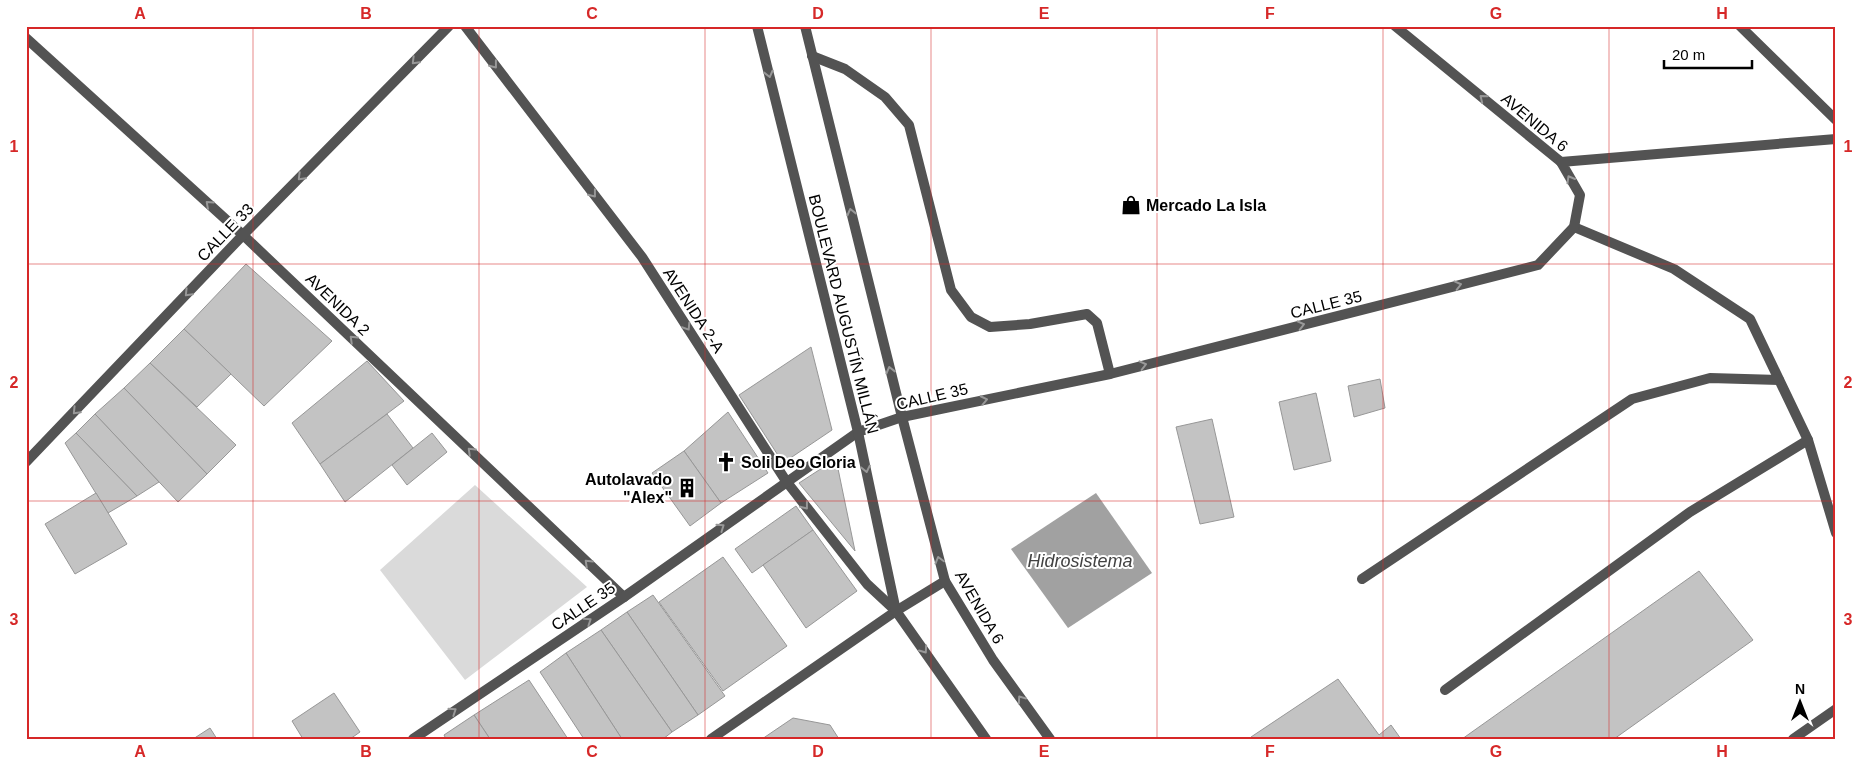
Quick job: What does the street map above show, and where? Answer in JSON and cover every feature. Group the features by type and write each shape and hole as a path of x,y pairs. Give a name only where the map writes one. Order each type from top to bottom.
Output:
{"street":[{"name":"CALLE 33","path":"26,462 243,235 449,26"},
{"name":"AVENIDA 2-A","path":"464,26 642,257 786,481 867,584 896,610"},
{"name":"BOULEVARD AUGUSTÍN MILLÁN","path":"758,26 858,432 896,610"},
{"name":"BOULEVARD AUGUSTÍN MILLÁN","path":"806,26 902,417"},
{"name":"AVENIDA 6","path":"1395,26 1561,162 1580,195 1574,227"},
{"path":"1740,26 1836,120"},
{"name":"AVENIDA 2","path":"26,38 243,235 624,597"},
{"path":"812,56 845,68 885,97 909,125 951,290 970,317 990,327 1030,324 1087,314 1098,323 1110,374"},
{"path":"1561,162 1836,139"},
{"name":"CALLE 35","path":"413,739 624,597 858,432 902,417 1110,374 1538,265 1574,227"},
{"path":"1574,227 1674,269 1750,319 1808,440 1836,533"},
{"path":"1362,579 1632,399 1710,378 1779,380"},
{"name":"AVENIDA 6","path":"902,417 945,581 994,660 1050,739"},
{"path":"1445,690 1690,512 1808,440"},
{"path":"711,739 896,610 945,581"},
{"path":"896,610 986,739"},
{"path":"1793,739 1836,709"}],"shaded area":[{"path":"475,485 587,587 465,680 380,570"}],"water":[{"name":"Hidrosistema","path":"1096,493 1152,573 1068,628 1011,549"}],"building":[{"path":"246,264 332,341 264,406 184,329"},
{"path":"184,329 231,374 197,407 150,363"},
{"path":"811,347 832,430 783,463 739,395"},
{"path":"367,361 404,401 320,464 292,423"},
{"path":"150,363 236,445 207,474 124,388"},
{"path":"1380,379 1385,408 1354,417 1348,386"},
{"path":"124,388 207,474 178,502 95,414"},
{"path":"1316,393 1331,461 1294,470 1279,402"},
{"name":"Soli Deo Gloria","path":"728,412 768,473 721,503 684,451"},
{"path":"95,414 159,482 137,496 76,433"},
{"path":"387,414 413,448 345,502 320,464"},
{"path":"1212,419 1234,517 1200,524 1176,427"},
{"path":"76,433 137,496 108,513 65,443"},
{"path":"432,433 447,452 407,485 392,465"},
{"name":"Autolavado \"Alex\"","path":"684,451 721,503 690,526 652,473"},
{"path":"836,459 855,551 799,483"},
{"path":"96,493 127,544 75,574 45,524"},
{"path":"796,506 813,530 752,573 735,549"},
{"path":"813,530 857,591 806,628 763,565"},
{"path":"723,557 787,646 723,691 659,602"},
{"path":"1699,571 1753,640 1614,739 1462,739"},
{"path":"653,595 725,696 698,715 627,612"},
{"path":"627,612 698,715 672,732 601,630"},
{"path":"601,630 672,732 663,739 622,739 566,653"},
{"path":"566,653 622,739 584,739 540,672"},
{"path":"1338,679 1379,735 1391,725 1401,739 1253,739 1251,737"},
{"path":"529,680 568,739 490,739 474,715"},
{"path":"334,693 360,732 350,739 303,739 292,721"},
{"path":"474,715 490,739 446,739 444,735"},
{"path":"793,718 830,725 839,739 762,739"},
{"path":"210,728 217,739 193,739"}],"place":[{"name":"Mercado La Isla","path":"1131,205"},
{"name":"Soli Deo Gloria","path":"726,462"},
{"name":"Autolavado \"Alex\"","path":"687,488"}]}
